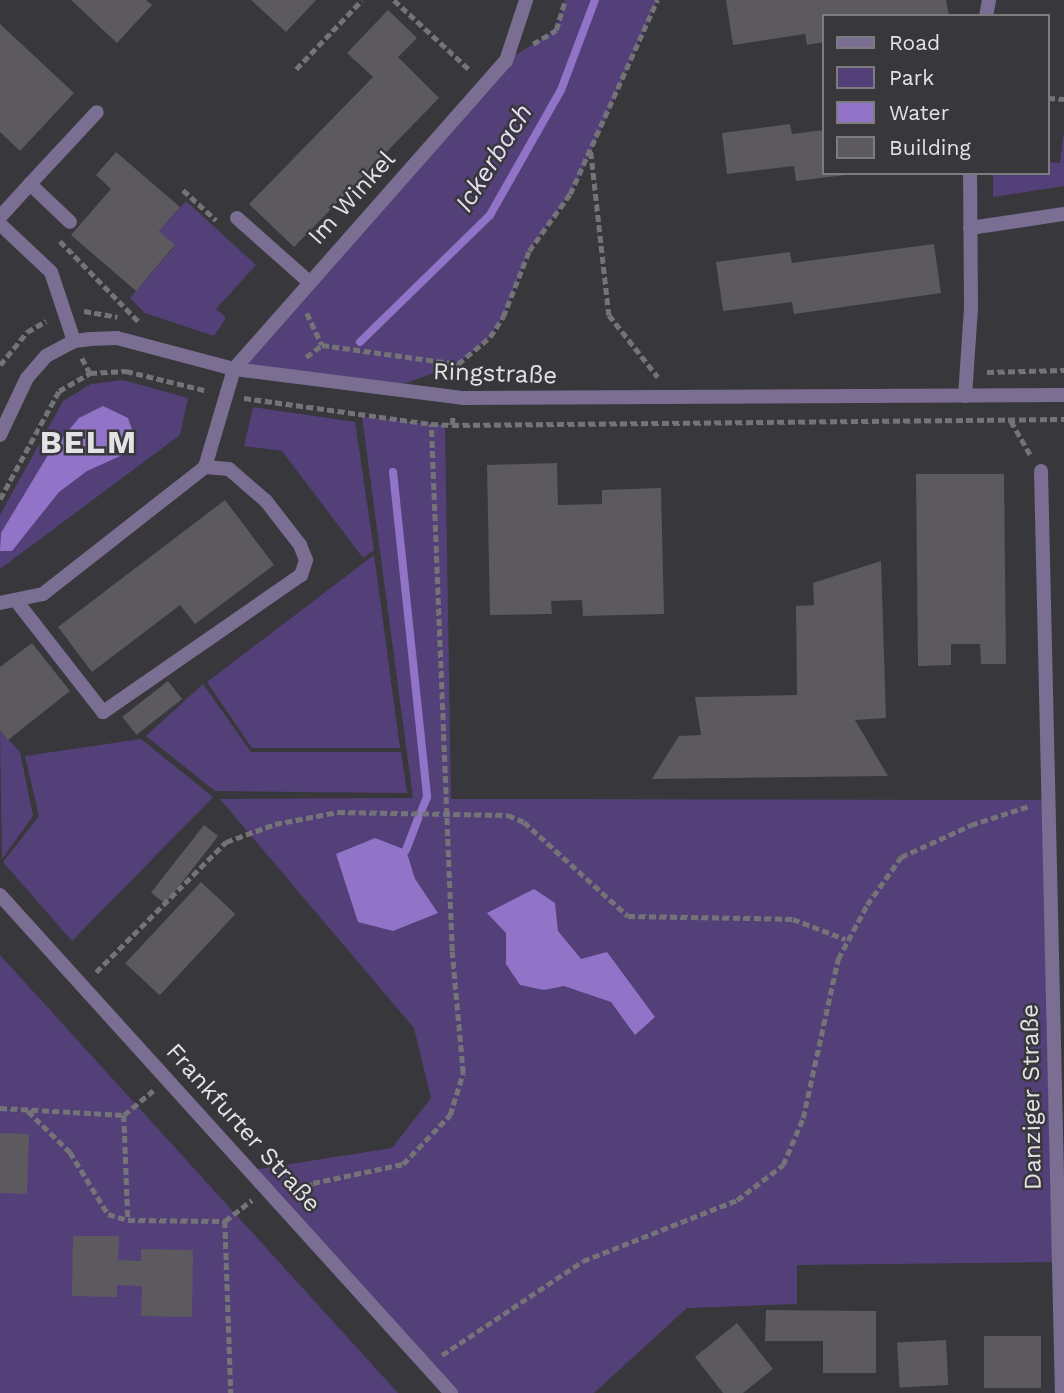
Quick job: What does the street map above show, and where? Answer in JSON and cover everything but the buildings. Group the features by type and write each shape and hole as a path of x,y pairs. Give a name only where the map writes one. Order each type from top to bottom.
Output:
{"street":[{"path":"506,61 526,0"},
{"name":"Im Winkel","path":"205,467 224,395 234,369 308,281 506,61"},
{"path":"0,217 97,112"},
{"path":"965,397 971,308 970,175"},
{"path":"30,184 70,222"},
{"path":"970,229 1064,214"},
{"path":"237,218 308,281"},
{"path":"0,224 51,272 74,341 46,356 27,378 0,435"},
{"name":"Ringstraße","path":"74,341 117,338 234,369 454,398 535,401 672,394 965,397 1064,395"},
{"path":"0,603 17,602 43,594 205,467 229,469 266,501 300,545 306,560 301,575 103,712 17,602"},
{"name":"Danziger Straße","path":"1041,471 1062,1393"},
{"path":"1048,800 1064,799"},
{"name":"Frankfurter Straße","path":"0,895 451,1393"}],"path":[{"path":"296,69 362,0"},
{"path":"394,0 486,84"},
{"path":"506,61 556,30 565,0"},
{"path":"281,1203 313,1182 403,1164 450,1115 463,1073 447,815 431,424 452,425 458,364 490,337 503,317 529,251 570,194 591,152 657,0"},
{"path":"591,152 610,315 672,394"},
{"path":"70,222 56,237 139,323"},
{"path":"297,294 322,345"},
{"path":"0,365 27,331 64,312"},
{"path":"303,360 322,345 458,364"},
{"path":"0,499 59,391 90,373 126,371 224,395"},
{"path":"1011,421 1041,471"},
{"path":"427,1366 583,1261 737,1200 783,1165 803,1118 845,939 901,857 971,825 1048,800"},
{"path":"83,985 226,842 275,824 338,812 508,815 524,822 628,916 793,919 845,939"},
{"path":"0,1108 124,1115 168,1078"},
{"path":"27,1110 71,1152 108,1214 128,1220 225,1221 267,1187"},
{"path":"124,1115 128,1220"},
{"path":"225,1221 231,1393"}],"green space":[{"path":"565,0 657,0 591,152 570,194 529,251 503,317 490,337 458,364 384,391 234,369 506,61 556,30"},
{"path":"1064,131 1064,186 993,197 993,175 1050,175 1050,162 1060,163"},
{"path":"186,201 256,265 216,309 226,318 214,336 145,313 130,298 175,246 159,231"},
{"path":"123,380 188,398 180,435 0,569 0,515 63,401 91,384"},
{"path":"253,407 355,422 374,550 363,558 282,451 244,446"},
{"path":"362,417 445,425 451,799 1048,800 1059,1262 797,1265 797,1304 687,1308 594,1393 451,1393 252,1170 392,1148 431,1098 414,1028 220,799 413,798"},
{"path":"374,555 400,748 252,748 207,682"},
{"path":"203,684 251,752 401,752 407,793 215,791 146,736"},
{"path":"0,730 20,752 33,816 2,859"},
{"path":"141,739 213,797 72,941 3,862 39,816 25,756"},
{"path":"0,955 398,1393 0,1393"}],"water":[{"path":"103,406 128,418 135,438 129,452 87,471 59,492 12,551 0,551 1,533 48,455 79,418"},
{"path":"375,838 406,850 415,879 438,913 393,931 358,922 336,854"},
{"path":"534,889 555,903 558,931 581,959 607,952 655,1017 635,1035 611,1002 564,986 544,990 520,985 506,964 506,933 487,913"}],"waterway":[{"name":"Ickerbach","path":"360,342 490,215 561,90 595,0"},
{"path":"393,472 427,797 421,812"},
{"path":"406,850 418,818"}],"district":[{"name":"BELM","path":"89,442"}]}
